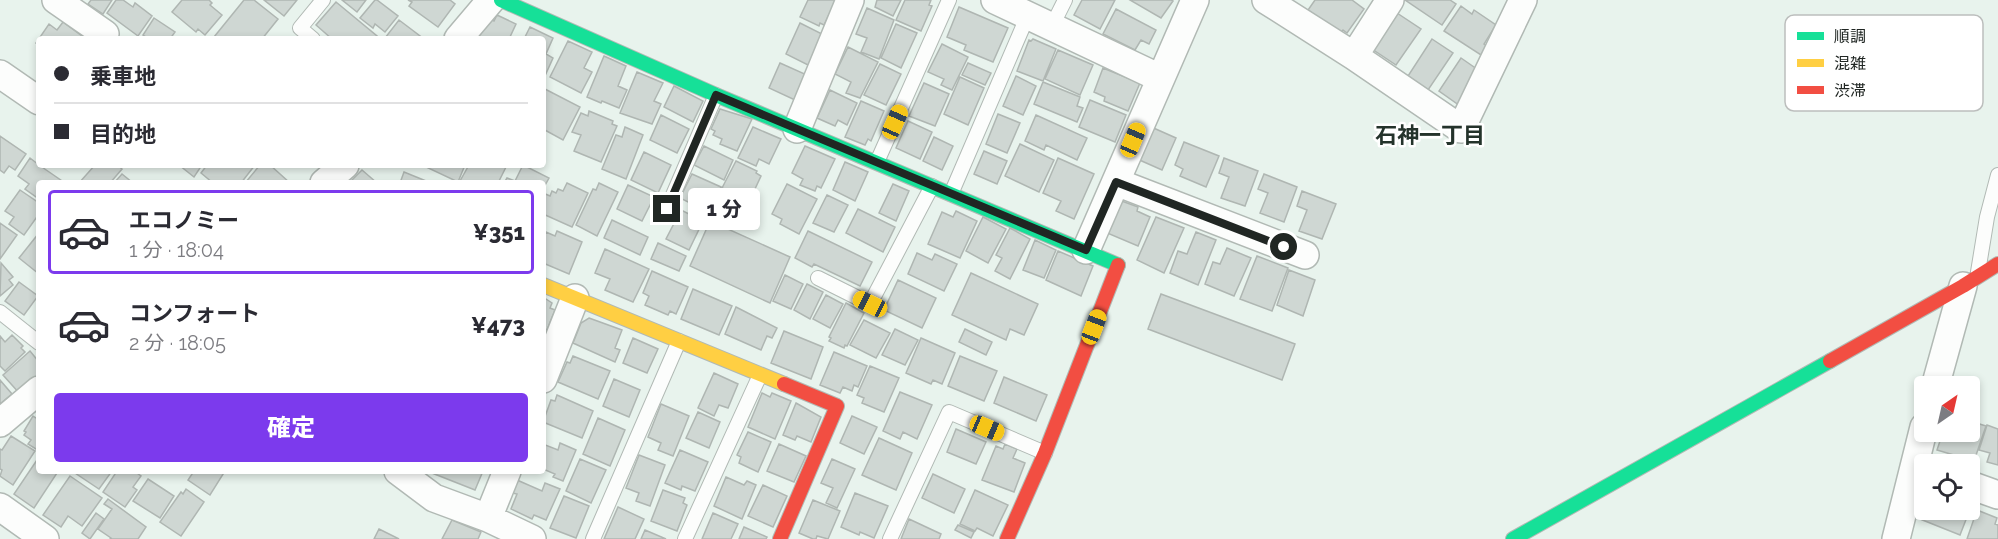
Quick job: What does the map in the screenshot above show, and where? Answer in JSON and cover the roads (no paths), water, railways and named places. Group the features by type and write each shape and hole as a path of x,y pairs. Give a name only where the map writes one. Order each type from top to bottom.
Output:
{"street":[{"path":"56,0 105,34 103,36"},
{"path":"797,129 850,0"},
{"path":"1086,250 1195,0"},
{"path":"1266,0 1354,56 1461,129 1523,0"},
{"path":"1354,56 1390,0"},
{"path":"460,36 489,1 1118,264 1045,453 1007,539"},
{"path":"999,1 1160,78"},
{"path":"0,74 36,99"},
{"path":"328,180 342,168"},
{"path":"1116,182 1305,255"},
{"path":"1513,539 1998,264"},
{"path":"1939,376 1970,281"},
{"path":"546,286 837,406 780,539"},
{"path":"546,371 575,298"},
{"path":"0,423 36,393"},
{"path":"402,474 434,498 488,518 532,539"},
{"path":"488,518 506,474"},
{"path":"1896,539 1914,483"},
{"path":"1980,489 1998,495"},
{"path":"0,507 45,539"}],"lane":[{"path":"310,36 300,28 323,0"},
{"path":"877,162 949,0"},
{"path":"1052,26 1065,0"},
{"path":"951,194 1028,15"},
{"path":"667,209 716,95"},
{"path":"1970,281 1998,175"},
{"path":"818,278 870,304 932,186"},
{"path":"0,312 36,341"},
{"path":"593,539 679,341"},
{"path":"685,539 760,375"},
{"path":"890,539 949,412 1045,453"}],"district":[{"name":"石神一丁目","path":"1430,135"}]}
